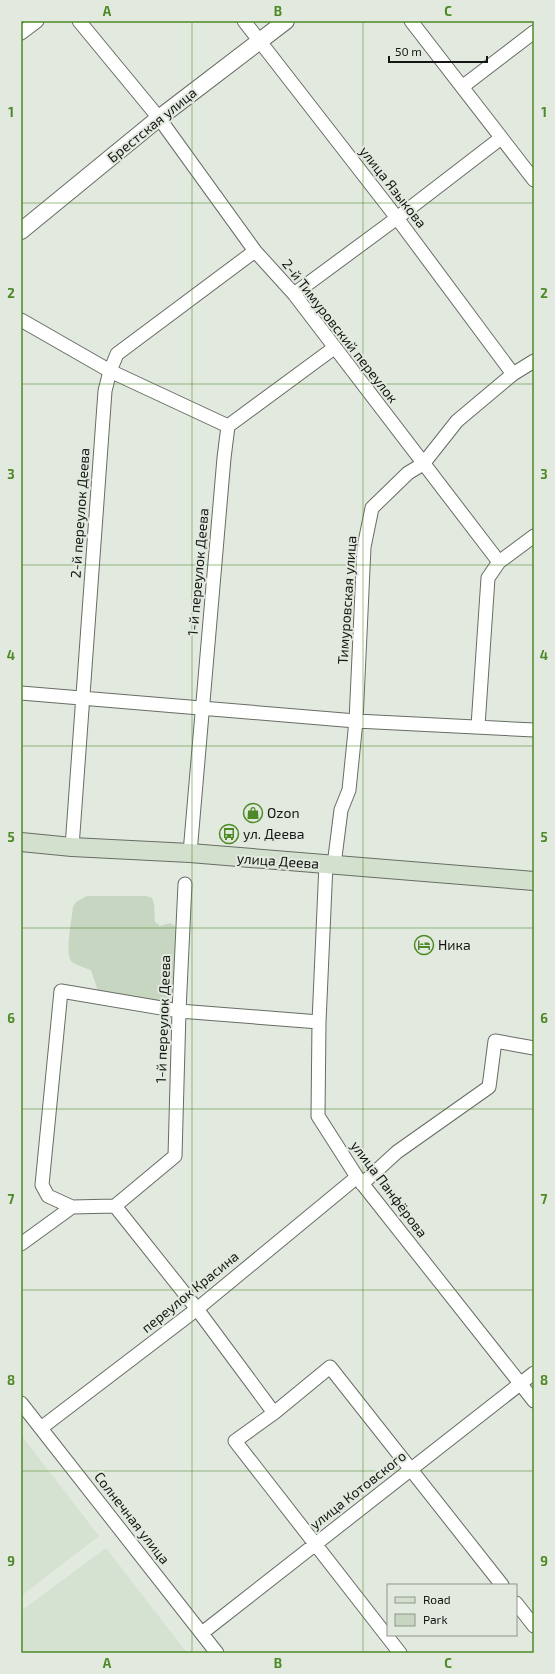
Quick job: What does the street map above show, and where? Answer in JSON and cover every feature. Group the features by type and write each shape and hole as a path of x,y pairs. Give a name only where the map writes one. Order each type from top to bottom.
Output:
{"main road":[{"name":"улица Деева","path":"21,842 72,847 190,853 534,881"}],"street":[{"path":"21,33 37,21"},
{"name":"2-й Тимуровский переулок","path":"79,21 159,118 255,251 294,294 499,562"},
{"name":"улица Языкова","path":"244,21 397,218 513,374"},
{"name":"Брестская улица","path":"21,231 159,118 286,21"},
{"path":"411,21 534,180"},
{"path":"462,87 534,32"},
{"path":"294,294 397,218 500,138"},
{"name":"2-й переулок Деева","path":"72,847 105,391 110,370 117,354 255,251"},
{"path":"21,320 110,370 228,426 334,348"},
{"name":"Тимуровская улица","path":"330,865 341,810 349,790 356,721 364,548 372,508 408,473 423,464 457,421 513,374 534,361"},
{"name":"1-й переулок Деева","path":"190,853 228,426"},
{"path":"478,726 488,578 499,562 534,536"},
{"path":"21,693 356,721 534,730"},
{"name":"улица Панфёрова","path":"330,865 318,1022 318,1116 359,1181 534,1401"},
{"name":"1-й переулок Деева","path":"116,1206 175,1156 179,1011 185,884"},
{"path":"274,1413 197,1309 116,1206 72,1207 48,1196 42,1185 61,992 179,1011 318,1022"},
{"name":"переулок Красина","path":"41,1428 197,1309 397,1152 489,1087 495,1041 534,1048"},
{"path":"21,1244 72,1207"},
{"path":"400,1653 235,1441 274,1413 330,1367 501,1584"},
{"name":"улица Котовского","path":"202,1633 534,1373"},
{"name":"Солнечная улица","path":"21,1403 217,1653"},
{"path":"517,1604 534,1626"}],"shaded area":[{"path":"21,1435 99,1536 21,1596"},
{"path":"106,1548 187,1653 21,1653 21,1611"}],"green space":[{"path":"87,896 146,896 152,898 154,904 155,922 160,926 170,923 175,926 178,944 174,989 169,999 159,1006 98,991 91,970 71,961 69,957 69,943 73,907 76,902"}],"place":[{"name":"Ozon","path":"253,813"},
{"name":"ул. Деева","path":"229,834"},
{"name":"Ника","path":"424,945"}]}
